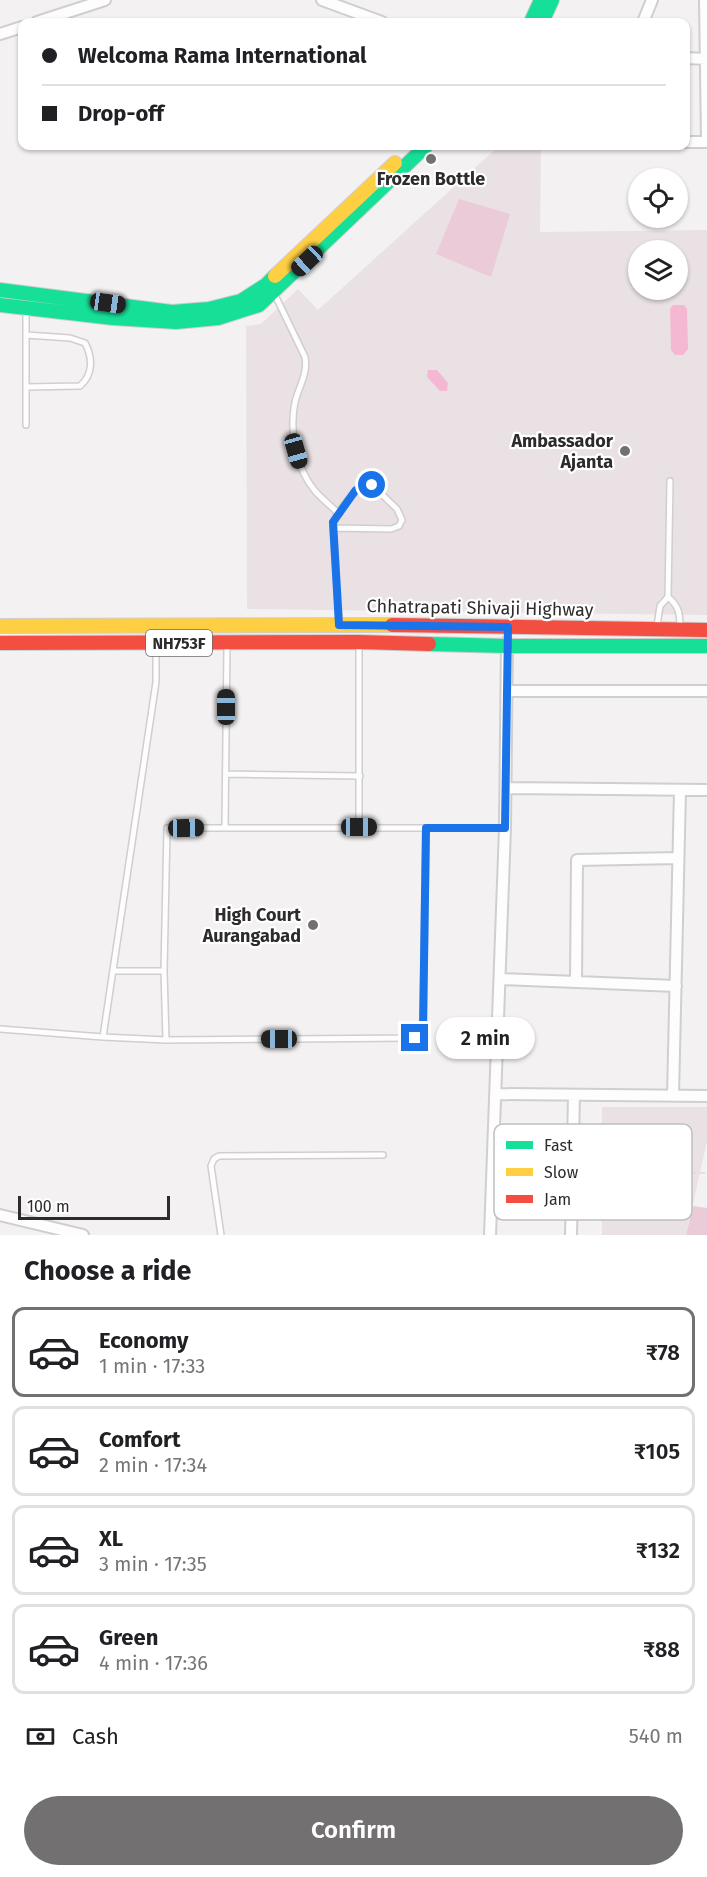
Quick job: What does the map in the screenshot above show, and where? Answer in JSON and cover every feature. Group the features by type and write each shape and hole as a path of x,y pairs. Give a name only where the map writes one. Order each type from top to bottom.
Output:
{"main road":[{"path":"533,18 540,0"},
{"path":"544,18 552,0"},
{"path":"0,290 172,317 210,320 237,315 259,305 273,292 409,150"},
{"path":"0,305 145,321 241,301 266,285 421,150"},
{"name":"Chhatrapati Shivaji Highway","path":"0,626 339,625 707,630"},
{"name":"Chhatrapati Shivaji Highway","path":"0,643 358,642 507,646 707,646"}],"street":[{"path":"49,18 105,0"},
{"path":"322,0 371,18"},
{"path":"645,18 652,0"},
{"path":"690,142 707,142 705,0"},
{"path":"0,33 18,28"},
{"path":"690,58 706,59"},
{"path":"495,1124 505,828 508,627"},
{"path":"507,691 707,691"},
{"path":"506,788 707,790"},
{"path":"673,1096 680,789"},
{"path":"576,981 577,860 678,858"},
{"path":"500,979 676,986"},
{"path":"496,1094 707,1096"},
{"path":"574,1095 574,1124"},
{"path":"490,1235 494,1141"},
{"path":"0,1215 84,1235"},
{"path":"572,1220 572,1235"}],"lane":[{"path":"273,292 305,357 306,366 293,417 293,435 301,466 315,491 339,514"},
{"path":"26,309 26,425"},
{"path":"26,335 70,338 85,343 89,350 91,368 87,380 80,386 26,387"},
{"path":"333,528 391,529 399,526 402,520 397,509 368,481 355,491 333,522 333,528 339,625"},
{"path":"657,629 657,614 660,606 668,597 670,481"},
{"path":"668,597 676,603 680,614 680,629"},
{"path":"358,642 359,827"},
{"path":"103,1037 156,682 156,643"},
{"path":"225,827 227,643"},
{"path":"226,774 360,776"},
{"path":"166,1040 164,971 167,828 505,828"},
{"path":"0,1029 166,1040 415,1038 423,1030 426,828"},
{"path":"112,971 164,971"},
{"path":"221,1235 211,1166 214,1159 219,1156 383,1155"}],"path":[{"path":"692,1172 707,1173"}],"shaded area":[{"path":"495,150 541,150 540,232 707,230 707,615 247,609 246,326 261,324 298,289 318,310"},
{"path":"459,199 510,214 491,277 436,254"},
{"path":"673,305 684,305 687,309 688,349 683,355 675,355 671,350 670,309"},
{"path":"428,370 437,370 448,383 447,391 440,391 427,377"},
{"path":"602,1107 707,1107 707,1141 692,1208 692,1124 602,1124"},
{"path":"693,1206 707,1208 707,1235 686,1235 690,1220 692,1220"},
{"path":"602,1220 689,1220 686,1235 602,1235"}],"traffic: fast":[{"path":"533,18 541,0"},
{"path":"544,18 552,0"},
{"path":"0,305 113,318 176,322 218,318 259,305 422,150"},
{"path":"0,290 172,312 209,309 241,301 266,285 275,276"},
{"path":"429,644 707,646"}],"traffic: slow":[{"path":"275,276 395,163"},
{"path":"0,626 392,625"}],"traffic: jam":[{"path":"392,625 707,630"},
{"path":"0,643 358,642 429,644"}],"place":[{"name":"Frozen Bottle","path":"431,159"},
{"name":"Ambassador Ajanta","path":"625,451"},
{"name":"High Court Aurangabad","path":"313,925"}],"route":[{"path":"372,485 368,481 355,491 333,522 339,625 508,627 505,828 426,828 423,1030 415,1038"}]}
